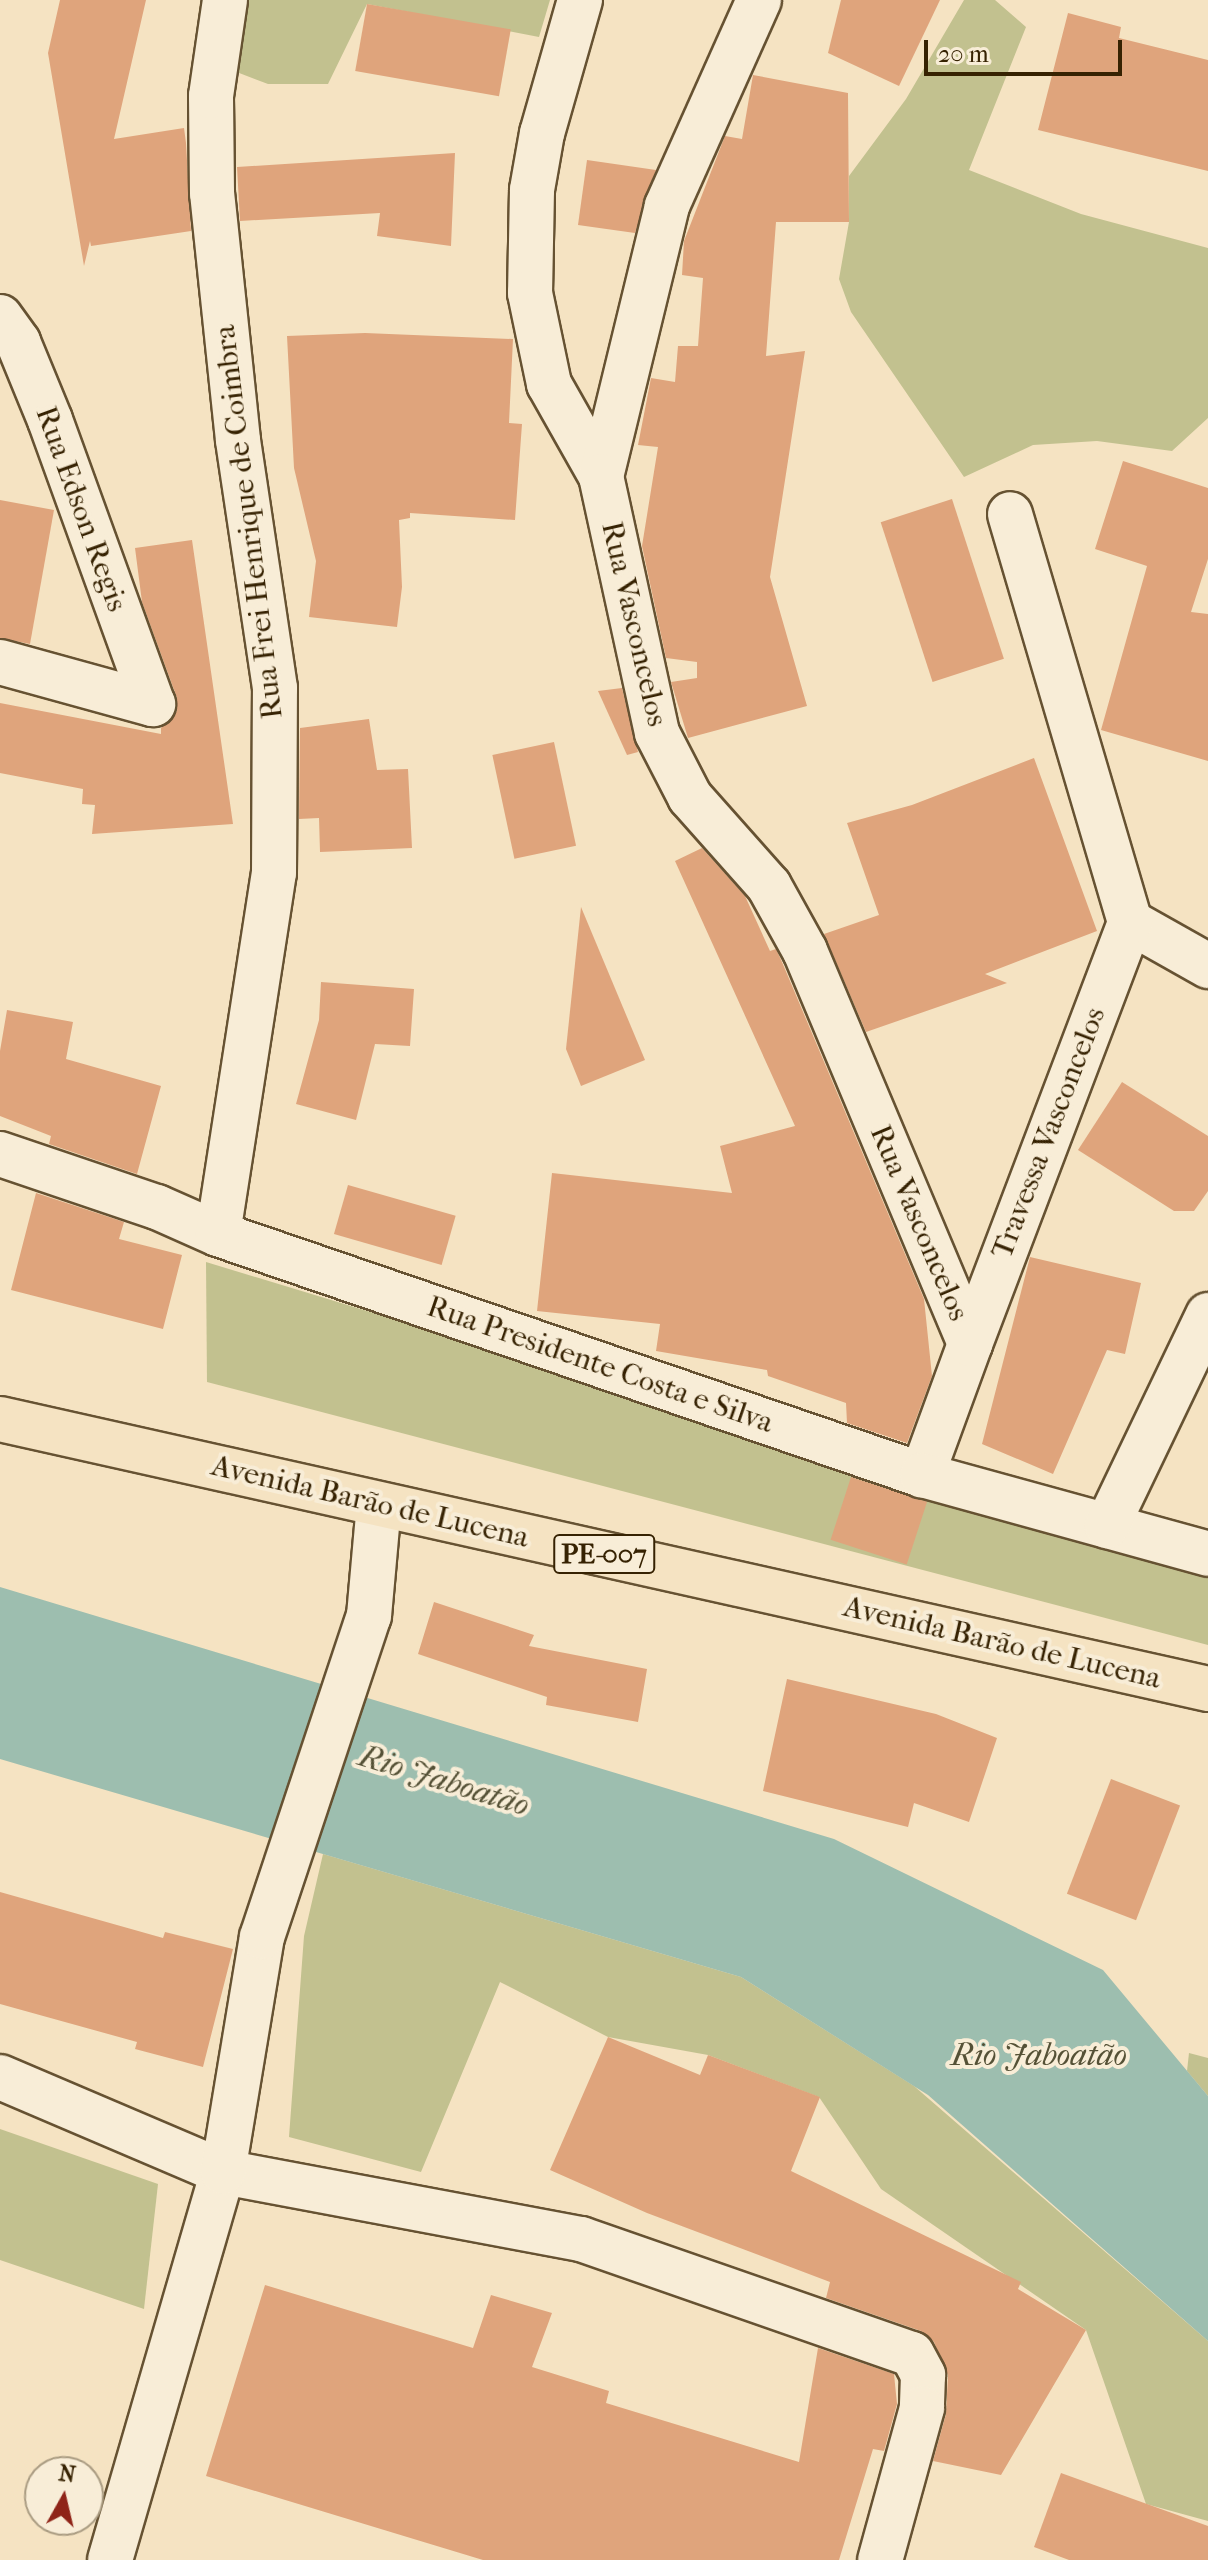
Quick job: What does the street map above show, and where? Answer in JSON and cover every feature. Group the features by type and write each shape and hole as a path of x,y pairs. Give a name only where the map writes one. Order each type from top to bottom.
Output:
{"main road":[{"name":"Avenida Barão de Lucena","path":"0,1419 1208,1689"}],"street":[{"name":"Rua Frei Henrique de Coimbra","path":"218,1234 274,858 275,688 238,440 212,193 211,96 225,0"},
{"path":"580,0 542,133 532,190 530,293 549,384 601,476"},
{"name":"Rua Vasconcelos","path":"759,0 667,206 601,476 657,733 690,797 769,886 805,951 970,1344 922,1475"},
{"name":"Rua Edson Regis","path":"0,317 18,342 50,420 153,704 0,662"},
{"path":"1010,514 1130,922 1208,966"},
{"name":"Travessa Vasconcelos","path":"970,1344 1130,922"},
{"name":"Rua Presidente Costa e Silva","path":"0,1154 157,1207 218,1234 922,1475 1208,1554"},
{"path":"1107,1526 1208,1315"},
{"path":"110,2560 223,2172 262,1937 369,1616 379,1504"},
{"path":"0,2077 223,2172 581,2239 912,2354 923,2375 922,2408 882,2553"}],"shaded area":[{"path":"246,0 550,0 539,37 367,4 328,84 268,84 234,71"},
{"path":"964,0 995,0 1026,27 969,170 1081,214 1208,248 1208,418 1172,451 1097,441 1033,445 964,477 851,312 839,279 849,222 849,176 906,99"},
{"path":"206,1262 1208,1567 1208,1645 207,1382"},
{"path":"323,1854 741,1977 914,2086 1208,2341 1208,2521 1146,2504 1086,2330 881,2189 819,2097 708,2055 608,2037 500,1982 421,2172 289,2137 304,1936"},
{"path":"1189,2053 1208,2058 1208,2096 1187,2071"},
{"path":"0,2129 158,2184 144,2309 0,2260"}],"water":[{"name":"Rio Jaboatão","path":"0,1587 834,1839 1103,1970 1208,2096 1208,2341 928,2095 741,1977 0,1759"}],"building":[{"path":"60,0 146,0 114,139 184,128 186,143 191,231 91,246 90,241 84,266 48,53"},
{"path":"841,0 940,0 899,86 828,53"},
{"path":"367,4 511,29 499,96 355,71"},
{"path":"1068,13 1121,27 1119,38 1208,60 1208,171 1038,130"},
{"path":"753,75 848,93 849,222 776,222 766,356 805,351 770,577 807,706 688,738 671,682 697,678 697,662 666,658 642,546 658,447 638,445 651,378 675,382 678,346 698,346 703,278 682,275 684,241 725,136 742,139"},
{"path":"455,153 451,246 377,236 380,213 240,221 237,167"},
{"path":"587,160 656,170 635,233 578,225"},
{"path":"365,333 513,339 509,423 522,424 515,520 410,513 410,518 399,520 402,587 397,627 309,617 316,561 294,468 287,336"},
{"path":"1123,461 1208,488 1208,559 1191,612 1208,614 1208,761 1101,730 1147,566 1095,549"},
{"path":"952,499 1004,659 933,682 881,522"},
{"path":"0,500 54,510 30,644 0,638"},
{"path":"192,540 233,824 92,834 95,805 82,804 83,789 0,773 0,703 161,734 161,728 177,711 177,698 142,602 135,548"},
{"path":"622,688 638,752 627,755 598,691"},
{"path":"369,719 377,770 408,769 412,848 320,852 319,818 299,819 300,728"},
{"path":"554,742 576,846 514,859 492,755"},
{"path":"1034,758 1097,931 985,974 1007,983 866,1032 824,934 879,915 847,823 912,805"},
{"path":"702,848 745,896 770,951 776,949 924,1299 932,1376 907,1443 847,1423 846,1403 768,1376 767,1370 656,1351 660,1324 537,1311 552,1173 732,1193 720,1146 795,1126 675,861"},
{"path":"581,907 645,1060 581,1086 566,1049"},
{"path":"321,982 414,989 410,1046 375,1044 356,1120 296,1104 319,1020"},
{"path":"7,1010 73,1022 66,1059 161,1086 137,1174 49,1144 51,1136 0,1116 0,1051"},
{"path":"1122,1082 1208,1136 1208,1191 1194,1211 1174,1211 1078,1150"},
{"path":"348,1185 456,1216 442,1265 334,1234"},
{"path":"36,1193 124,1222 119,1239 182,1255 163,1329 11,1290"},
{"path":"1030,1257 1141,1283 1125,1354 1107,1350 1053,1474 982,1444"},
{"path":"851,1477 927,1502 907,1564 831,1540"},
{"path":"434,1602 534,1635 529,1646 647,1669 638,1722 546,1705 547,1697 418,1654"},
{"path":"787,1679 936,1714 997,1738 969,1822 914,1803 908,1827 763,1791"},
{"path":"1111,1779 1180,1806 1136,1920 1067,1894"},
{"path":"0,1892 163,1938 165,1932 233,1949 203,2067 135,2049 137,2042 0,2004"},
{"path":"608,2037 700,2075 708,2055 820,2097 791,2171 1021,2282 1018,2289 1086,2330 1001,2475 933,2461 946,2414 948,2375 934,2342 921,2331 826,2298 830,2282 647,2213 550,2170"},
{"path":"265,2285 473,2348 491,2295 552,2313 532,2367 609,2391 606,2403 799,2462 818,2348 894,2374 897,2404 884,2451 873,2449 839,2560 483,2560 206,2476"},
{"path":"1061,2473 1208,2526 1208,2560 1069,2560 1034,2547"}]}
